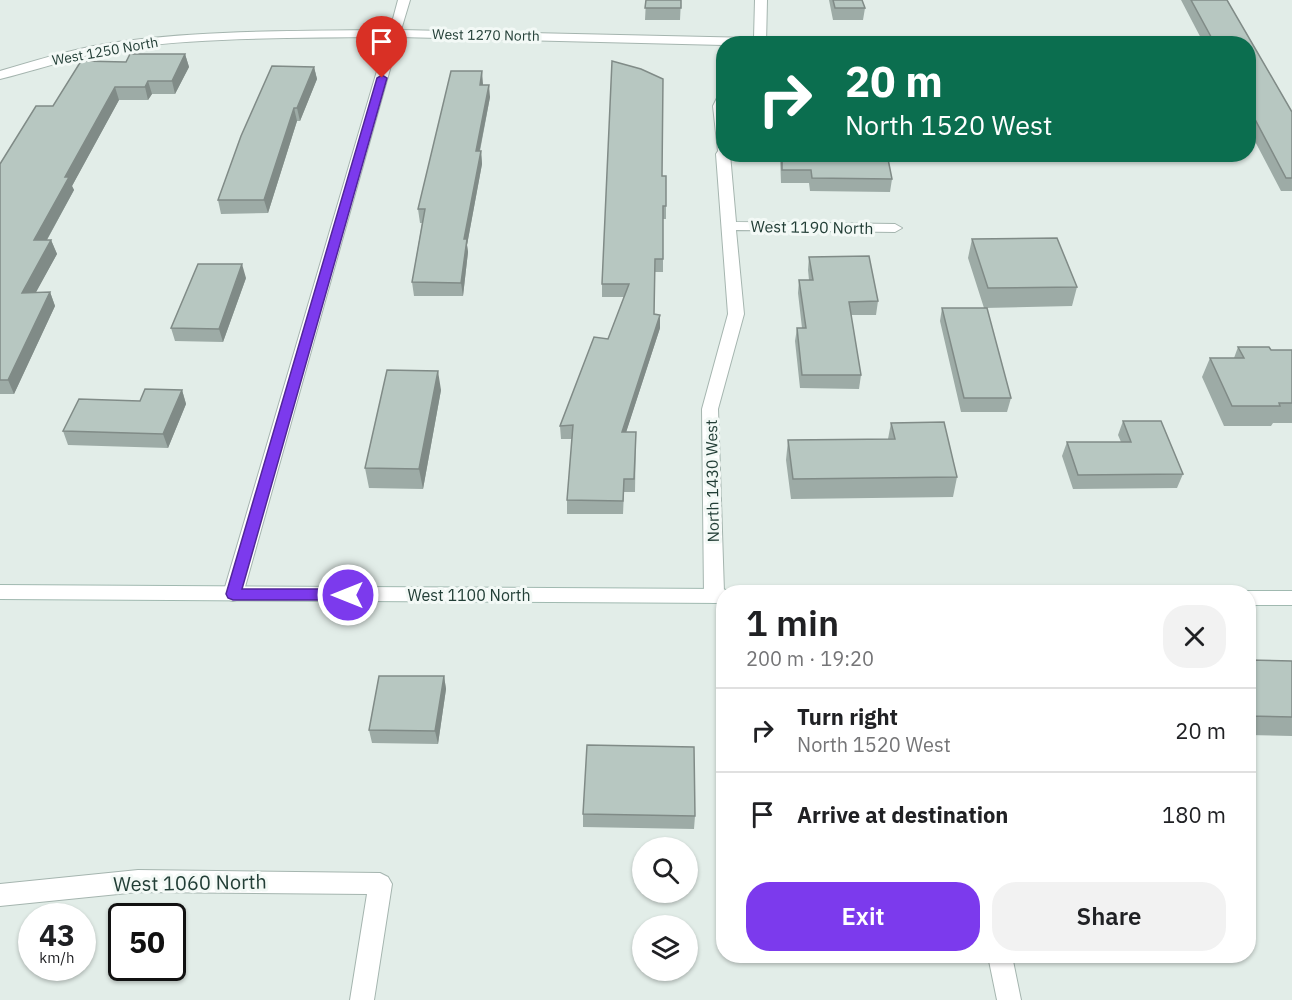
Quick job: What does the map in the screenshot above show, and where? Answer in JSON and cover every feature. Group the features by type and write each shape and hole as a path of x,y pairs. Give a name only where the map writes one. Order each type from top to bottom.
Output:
{"street":[{"path":"233,594 404,0"},
{"path":"760,0 760,36"},
{"name":"West 1270 North","path":"211,36 395,33 716,42"},
{"name":"West 1250 North","path":"0,75 43,62 122,45 211,36"},
{"name":"North 1430 West","path":"718,585 710,409 736,314 724,162"},
{"name":"West 1190 North","path":"730,226 895,228"},
{"name":"West 1100 North","path":"0,592 716,596"},
{"path":"1256,598 1292,598"},
{"name":"West 1060 North","path":"0,896 138,881 380,884 362,1000"},
{"path":"1001,963 1009,1000"}],"building":[{"path":"646,0 681,0 681,8 645,8"},
{"path":"833,0 862,0 865,8 835,8"},
{"path":"1191,0 1227,0 1248,36 1211,36"},
{"path":"1256,50 1292,112 1292,178 1286,178 1256,121"},
{"path":"130,54 185,54 172,81 148,81 145,87 115,87 65,177 69,177 34,240 51,240 22,293 50,292 8,380 0,380 0,164 36,106 53,106 81,61 126,62"},
{"path":"612,61 641,69 663,79 662,176 666,176 666,206 663,206 663,259 655,259 654,314 660,315 622,432 636,432 634,479 624,479 623,501 567,500 573,425 560,426 594,337 608,339 629,284 602,284"},
{"path":"272,66 314,67 297,108 294,108 264,200 218,200 241,136"},
{"path":"451,71 482,71 480,85 489,85 476,151 481,151 464,239 467,239 461,283 412,282 425,209 418,209"},
{"path":"782,162 889,162 892,179 812,178 811,170 782,170"},
{"path":"1057,238 1077,287 988,288 972,239"},
{"path":"869,256 878,301 849,302 861,375 802,375 797,328 806,328 799,280 813,280 809,257"},
{"path":"198,264 242,264 219,329 171,328"},
{"path":"942,308 987,308 1011,398 964,398"},
{"path":"1238,347 1292,350 1292,403 1279,403 1280,406 1232,406 1210,358 1244,358"},
{"path":"387,370 438,371 419,469 365,468"},
{"path":"145,389 182,390 163,434 63,431 79,399 140,401"},
{"path":"1123,421 1161,421 1183,474 1078,475 1067,442 1131,442"},
{"path":"944,422 957,477 793,479 788,440 895,439 891,423"},
{"path":"1256,660 1292,661 1292,717 1256,716"},
{"path":"379,676 444,676 435,731 369,730"},
{"path":"587,745 694,747 695,816 583,814"}],"route":[{"path":"348,595 233,594 382,78"}]}
